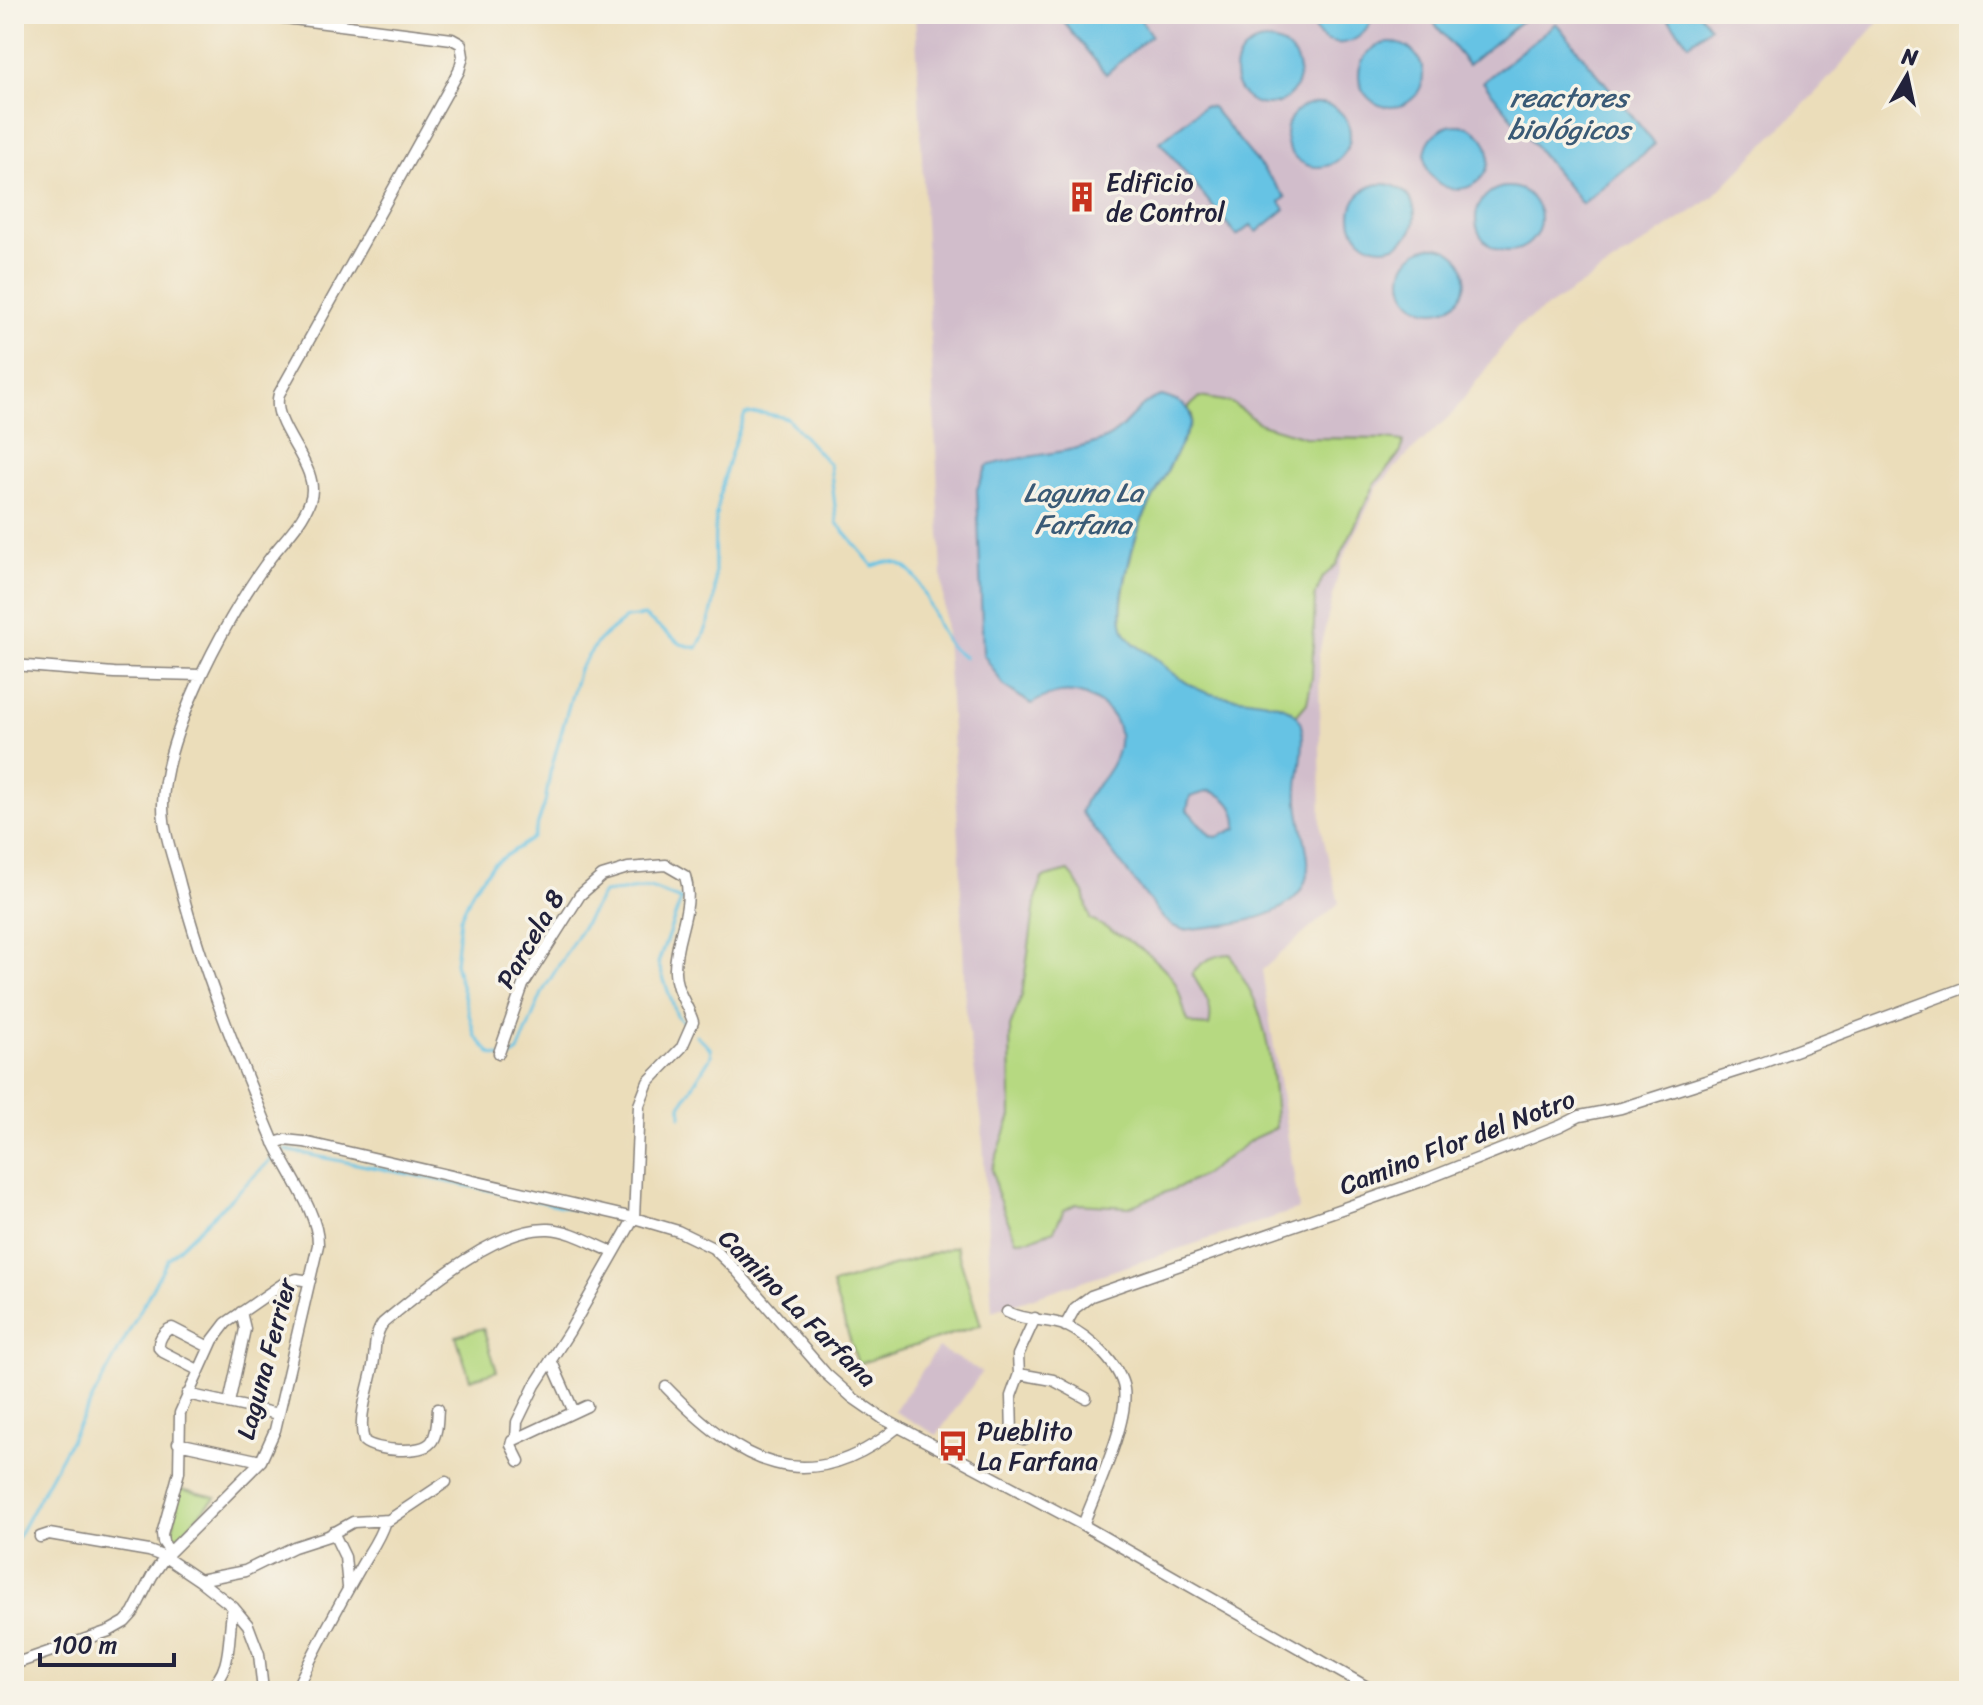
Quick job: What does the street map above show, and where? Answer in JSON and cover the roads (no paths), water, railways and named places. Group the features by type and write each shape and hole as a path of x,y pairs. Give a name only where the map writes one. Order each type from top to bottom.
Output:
{"street":[{"name":"Laguna Ferrier","path":"14,1664 120,1626 133,1613 152,1576 168,1555 261,1461 272,1439 318,1245 316,1228 274,1143 196,944 164,820 163,791 167,768 201,675 249,589 295,527 312,497 309,476 279,411 279,394 459,71 463,56 461,44 452,39 253,14"},
{"path":"14,665 114,673 201,675"},
{"name":"Parcela 8","path":"499,1053 523,985 580,895 602,876 628,868 666,865 685,876 690,892 675,969 679,993 693,1022 682,1047 648,1082 639,1105 634,1218"},
{"name":"Camino Flor del Notro","path":"1065,1326 1075,1308 1091,1296 1419,1182 1580,1116 1621,1108 1762,1063 1969,986"},
{"name":"Camino La Farfana","path":"274,1143 285,1140 304,1142 634,1218 690,1235 713,1248 737,1271 833,1380 868,1409 1083,1525 1374,1691"},
{"path":"516,1439 517,1422 535,1385 634,1218"},
{"path":"438,1409 435,1434 427,1446 387,1449 369,1446 364,1441 362,1429 366,1390 373,1370 374,1346 378,1329 389,1317 471,1255 523,1231 550,1229 613,1252"},
{"path":"168,1555 162,1534 179,1472 178,1420 209,1347 222,1327 287,1281 310,1281"},
{"path":"229,1403 245,1329 241,1312"},
{"path":"1007,1312 1019,1318 1035,1318 1065,1326 1080,1333 1096,1347 1120,1377 1124,1390 1115,1440 1083,1525"},
{"path":"1035,1318 1018,1355 1019,1374 1011,1396 1012,1435 1024,1439 1048,1429"},
{"path":"198,1370 163,1352 159,1342 165,1331 172,1328 209,1347"},
{"path":"551,1360 574,1412"},
{"path":"1019,1374 1053,1380 1086,1398"},
{"path":"666,1387 723,1440 765,1460 798,1469 848,1459 871,1449 898,1427"},
{"path":"187,1394 278,1414"},
{"path":"519,1461 511,1445 516,1439 587,1406"},
{"path":"178,1443 261,1461"},
{"path":"199,1580 245,1571 353,1522 385,1521 446,1482"},
{"path":"295,1691 316,1646 379,1541 385,1521"},
{"path":"333,1532 345,1557 348,1589"},
{"path":"40,1537 53,1535 168,1555 233,1607 248,1625 257,1644 263,1691"},
{"path":"208,1689 218,1681 224,1669 233,1607"}],"water":[{"path":"1057,14 1137,14 1151,35 1106,74"},
{"path":"1309,14 1373,14 1373,17 1359,37 1339,43 1320,36"},
{"name":"reactores biológicos","path":"1427,14 1530,14 1468,65"},
{"path":"1664,14 1700,14 1710,27 1689,44"},
{"name":"reactores biológicos","path":"1556,23 1655,144 1582,204 1483,82"},
{"path":"1261,41 1273,41 1290,50 1297,61 1297,85 1290,96 1273,105 1261,105 1249,100 1240,91 1235,79 1235,67 1240,55 1249,46"},
{"path":"1385,43 1397,43 1414,52 1421,63 1421,87 1414,98 1397,107 1385,107 1373,102 1364,93 1359,81 1359,69 1364,57 1373,48"},
{"path":"1312,103 1324,103 1341,112 1348,123 1348,147 1341,158 1324,167 1312,167 1300,162 1291,153 1286,141 1286,129 1291,117 1300,108"},
{"path":"1204,106 1212,107 1286,197 1280,202 1285,209 1257,232 1251,225 1237,236 1160,142"},
{"path":"1451,125 1463,125 1480,134 1487,145 1487,169 1480,180 1463,189 1451,189 1439,184 1430,175 1425,163 1425,151 1430,139 1439,130"},
{"path":"1377,184 1389,184 1406,193 1413,204 1413,228 1406,239 1389,248 1377,248 1365,243 1356,234 1351,222 1351,210 1356,198 1365,189"},
{"path":"1502,187 1514,187 1531,196 1538,207 1538,231 1531,242 1514,251 1502,251 1490,246 1481,237 1476,225 1476,213 1481,201 1490,192"},
{"path":"1428,247 1440,247 1457,256 1464,267 1464,291 1457,302 1440,311 1428,311 1416,306 1407,297 1402,285 1402,273 1407,261 1416,252"},
{"name":"Laguna La Farfana","path":"1162,396 1183,405 1190,412 1191,424 1137,533 1122,595 1122,624 1126,634 1137,646 1192,686 1215,695 1282,706 1297,716 1302,731 1298,797 1308,860 1306,881 1296,896 1282,908 1264,916 1184,930 1163,918 1081,812 1117,754 1119,732 1110,713 1090,698 1075,693 1052,695 1031,704 1004,686 983,654 977,489 987,466 1074,449 1103,440 1119,430 1153,399","holes":["1209,791 1221,796 1236,815 1237,828 1217,837 1211,836 1187,810 1190,797"]}],"waterway":[{"path":"685,1024 677,1016 658,963 681,900 650,888 603,893 543,991 518,1052 508,1059 491,1054 475,1036 455,963 460,918 474,888 493,864 533,838 579,669 599,640 626,618 644,616 681,644 697,648 714,602 715,528 722,484 745,414 762,413 787,418 830,465 837,523 873,566 891,562 905,567 915,577 944,637 953,649 965,657"},
{"path":"681,1116 681,1105 711,1056 710,1048 696,1035"},
{"path":"285,1150 588,1212"},
{"path":"14,1544 168,1259 275,1156"}],"place":[{"name":"Edificio de Control","path":"1082,197"},
{"name":"Pueblito La Farfana","path":"953,1446"}]}
